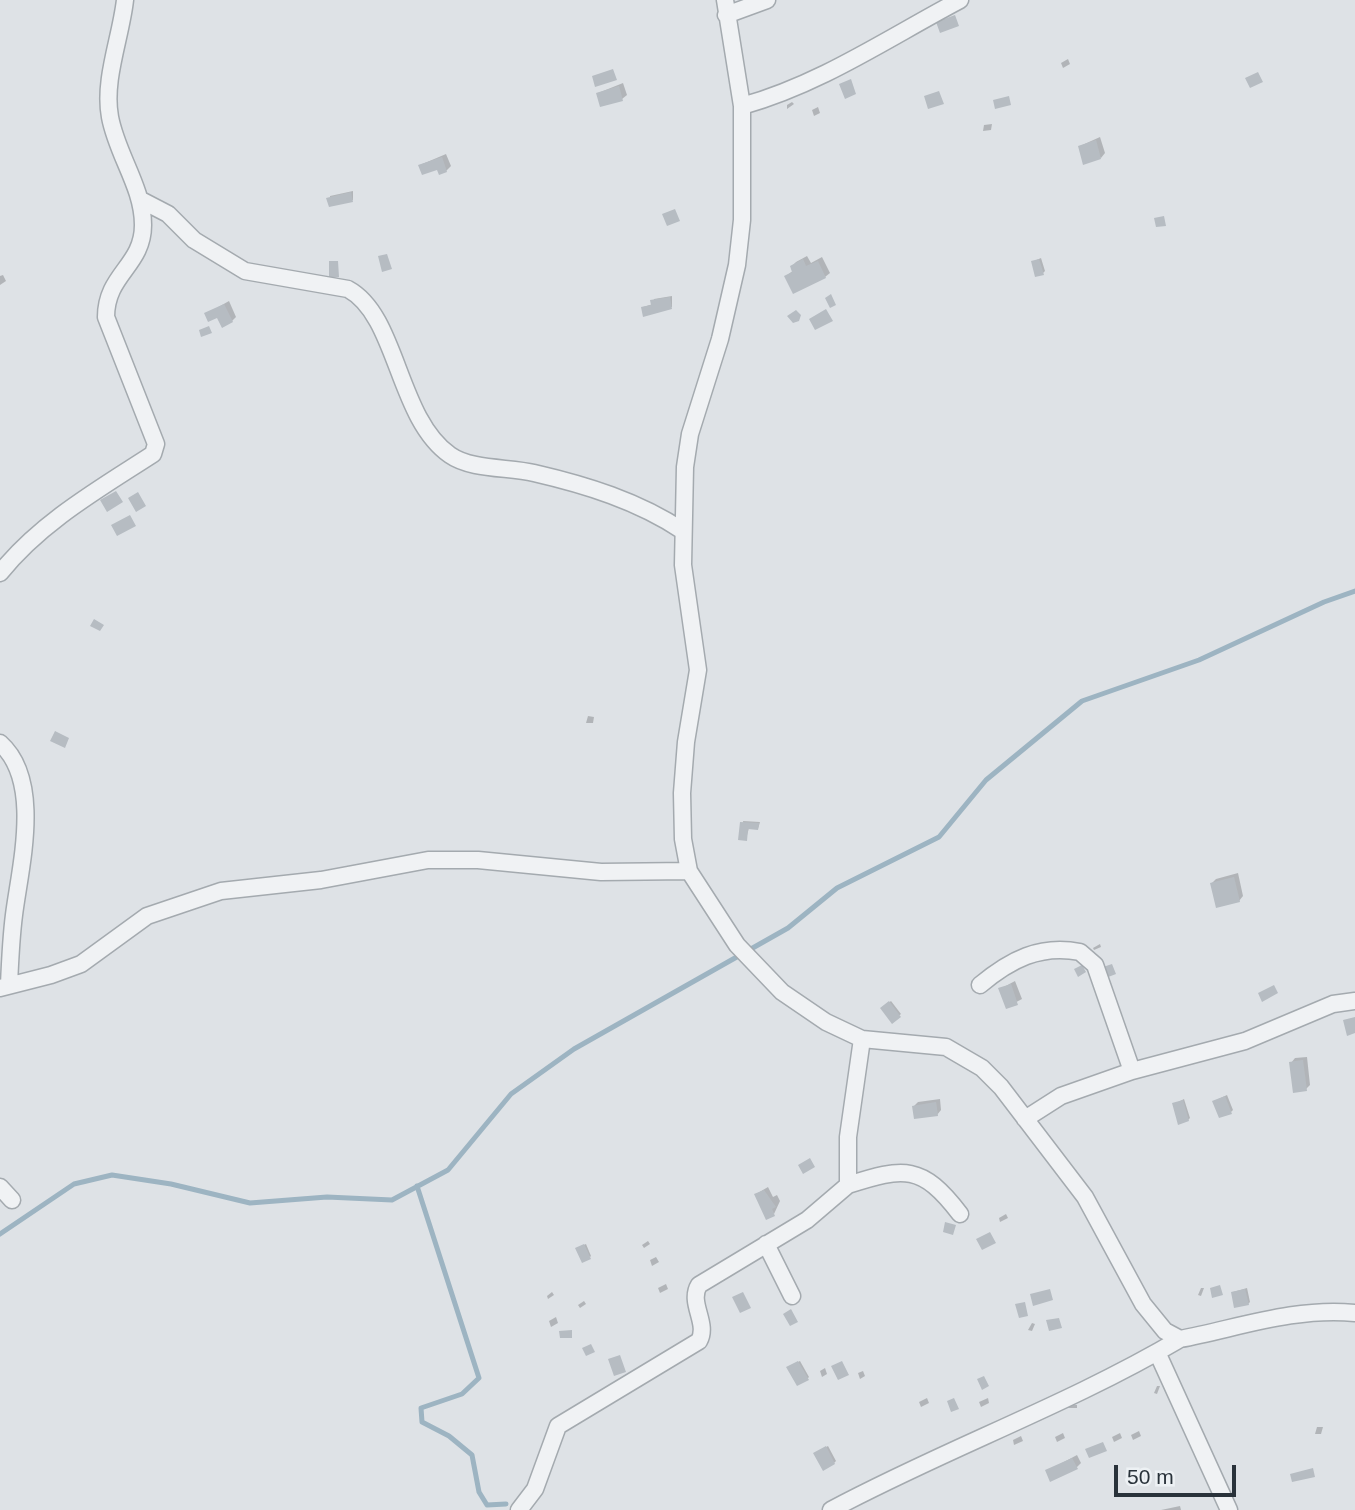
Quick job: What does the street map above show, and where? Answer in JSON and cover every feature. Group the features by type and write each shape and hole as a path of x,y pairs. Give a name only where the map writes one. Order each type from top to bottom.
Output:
{"street":[{"path":"0,573 45,528 82,499 153,454 156,444 106,317 106,303 112,284 139,250 143,227 141,200 110,117 110,88 125,0"},
{"path":"767,0 725,7 742,106 743,188 737,265 720,339 690,433 685,467 684,565 698,670 686,742 682,793 683,839 690,871 737,945 782,992 826,1022 862,1039 946,1047 982,1068 1085,1198 1132,1289 1165,1331 1180,1339"},
{"path":"742,106 782,95 854,61 960,0"},
{"path":"141,200 168,215 194,240 246,271 348,289 361,297 376,316 411,403 450,455 468,462 534,473 626,500 645,507 683,531"},
{"path":"0,743 16,764 26,836 4,987 81,964 147,916 221,891 321,880 428,860 478,860 601,872 690,871"},
{"path":"980,985 1003,965 1019,958 1045,950 1080,951 1095,965 1132,1071"},
{"path":"1025,1119 1061,1096 1132,1071 1245,1041 1333,1004 1355,1001"},
{"path":"848,1185 848,1138 862,1039"},
{"path":"519,1510 535,1489 558,1426 699,1341 702,1330 695,1296 699,1285 807,1220 848,1185 882,1175 910,1172 935,1184 960,1214"},
{"path":"0,1187 12,1200"},
{"path":"766,1244 792,1296"},
{"path":"831,1510 903,1472 1051,1406 1180,1339 1284,1316 1336,1311 1355,1313"},
{"path":"1157,1353 1230,1510"}],"building":[{"path":"955,15 959,26 940,33 936,22"},
{"path":"613,69 617,80 595,87 592,76"},
{"path":"1258,72 1263,82 1250,88 1245,78"},
{"path":"851,79 856,94 845,99 839,84"},
{"path":"619,86 623,101 600,107 596,93"},
{"path":"939,91 944,104 928,109 924,96"},
{"path":"1009,96 1011,105 995,109 993,100"},
{"path":"1096,140 1101,159 1083,165 1078,146"},
{"path":"442,157 447,172 439,175 437,170 422,175 418,165"},
{"path":"351,192 353,202 329,207 326,198"},
{"path":"675,209 680,221 667,226 662,214"},
{"path":"1164,216 1166,226 1156,227 1154,218"},
{"path":"387,254 392,269 382,272 378,256"},
{"path":"803,259 806,266 818,261 826,278 793,294 784,276 792,272 790,266"},
{"path":"1039,259 1044,275 1035,277 1031,261"},
{"path":"329,261 338,261 339,277 329,278"},
{"path":"831,294 836,305 830,308 825,298"},
{"path":"670,297 672,309 643,317 641,307 651,305 650,300"},
{"path":"224,304 233,322 222,328 217,318 208,322 204,313"},
{"path":"826,309 833,321 815,330 809,319"},
{"path":"796,310 801,315 799,321 793,323 787,316"},
{"path":"209,326 212,333 201,337 199,330"},
{"path":"116,491 123,502 107,512 100,500"},
{"path":"138,492 146,506 136,512 128,498"},
{"path":"130,515 136,526 117,536 111,525"},
{"path":"94,619 104,625 100,631 90,626"},
{"path":"55,731 69,738 65,748 50,741"},
{"path":"740,822 759,823 758,830 748,829 747,841 738,840"},
{"path":"1234,877 1240,902 1216,908 1210,883"},
{"path":"1112,964 1116,974 1103,979 1100,968"},
{"path":"1082,965 1086,972 1078,977 1074,969"},
{"path":"1011,984 1018,1005 1006,1009 998,988"},
{"path":"1274,985 1278,993 1262,1002 1258,993"},
{"path":"889,1001 901,1017 892,1024 880,1008"},
{"path":"1355,1017 1355,1033 1347,1036 1343,1020"},
{"path":"1303,1060 1307,1091 1293,1093 1289,1062"},
{"path":"1225,1096 1232,1114 1219,1118 1212,1101"},
{"path":"1183,1100 1189,1121 1178,1125 1172,1103"},
{"path":"936,1102 938,1116 914,1119 912,1106"},
{"path":"810,1158 815,1167 803,1174 798,1165"},
{"path":"764,1190 776,1207 772,1209 775,1216 766,1220 754,1194"},
{"path":"945,1222 956,1225 953,1235 943,1232"},
{"path":"990,1232 996,1243 982,1250 976,1239"},
{"path":"584,1244 591,1259 582,1263 575,1248"},
{"path":"1220,1285 1223,1295 1212,1298 1210,1288"},
{"path":"1050,1289 1053,1300 1033,1306 1030,1294"},
{"path":"1245,1289 1249,1305 1234,1308 1231,1292"},
{"path":"743,1292 751,1308 740,1313 732,1297"},
{"path":"1025,1302 1028,1316 1019,1318 1015,1304"},
{"path":"791,1309 798,1322 790,1326 783,1314"},
{"path":"1059,1318 1062,1328 1049,1331 1046,1320"},
{"path":"572,1330 572,1338 560,1338 559,1331"},
{"path":"591,1344 595,1352 586,1356 582,1348"},
{"path":"620,1355 626,1372 614,1376 608,1359"},
{"path":"798,1361 809,1380 797,1386 786,1367"},
{"path":"842,1361 849,1375 838,1380 831,1366"},
{"path":"984,1376 989,1386 982,1390 977,1379"},
{"path":"954,1398 959,1409 951,1412 947,1401"},
{"path":"1103,1442 1107,1451 1089,1458 1085,1449"},
{"path":"826,1446 835,1464 823,1471 813,1453"},
{"path":"1072,1458 1078,1469 1050,1482 1045,1470"},
{"path":"1313,1468 1315,1477 1292,1482 1290,1474"}],"waterway":[{"path":"0,1234 74,1184 112,1175 171,1184 250,1203 327,1197 392,1200 448,1170 511,1094 574,1049 788,928 837,888 939,837 986,780 1082,701 1199,660 1324,602 1355,591"},
{"path":"417,1186 479,1378 462,1394 421,1408 422,1422 449,1436 472,1455 479,1492 487,1505 506,1504"}]}
